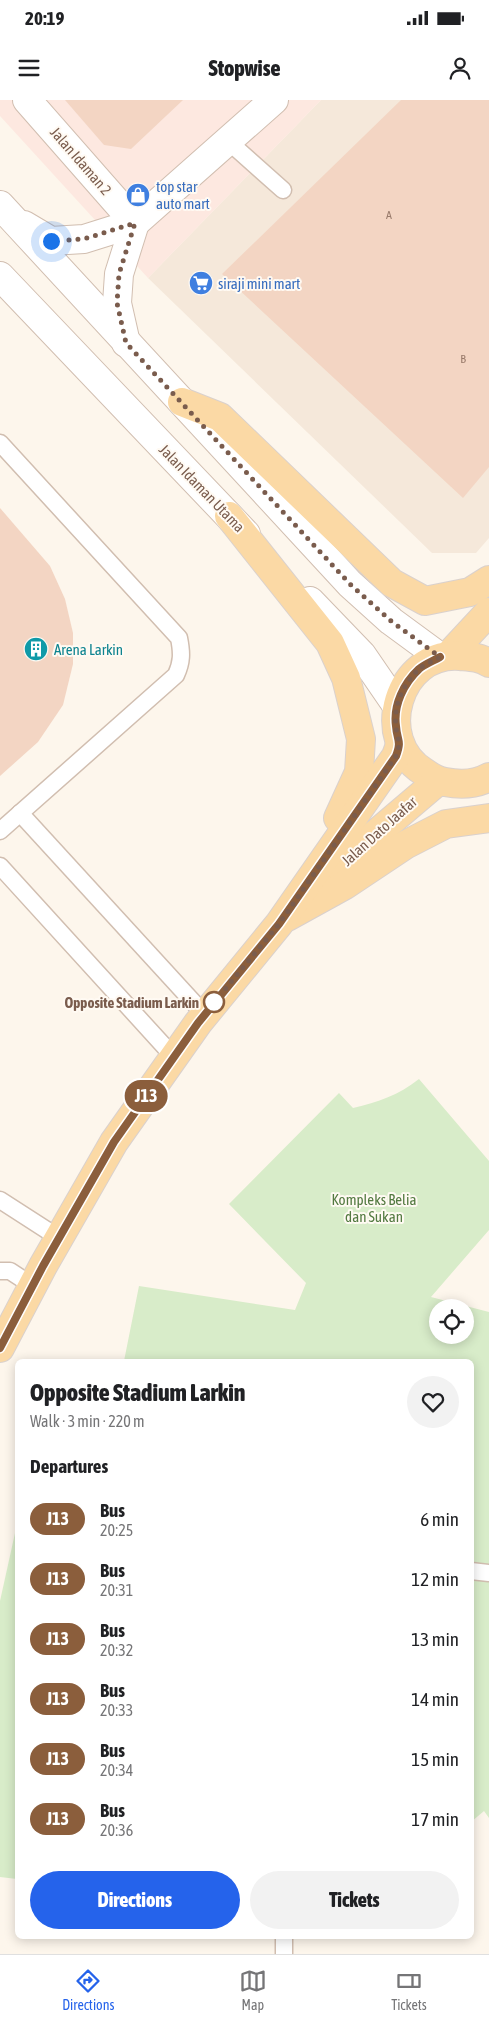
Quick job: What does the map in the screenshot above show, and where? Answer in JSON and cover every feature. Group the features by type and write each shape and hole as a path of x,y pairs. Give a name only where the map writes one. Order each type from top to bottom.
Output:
{"main road":[{"path":"182,402 220,417 392,583 425,601 470,592 489,580"},
{"path":"229,516 330,643 346,678 361,739 359,772 309,881"},
{"path":"489,612 444,656 420,668 405,685 397,706 396,725 400,745 415,767 438,781 460,785 482,782 489,777"},
{"path":"444,656 480,658 489,663"},
{"name":"Jalan Dato Jaafar","path":"283,921 396,756 400,745"},
{"name":"Jalan Dato Jaafar","path":"0,1348 32,1286 114,1142 205,1015 283,921 358,848 438,781"},
{"path":"283,921 345,885 405,845 446,824 489,818"}],"street":[{"name":"Jalan Idaman 2","path":"27,100 135,223"},
{"path":"5,211 51,241 84,239 135,223 228,141 263,104"},
{"path":"5,211 350,584 391,621 444,656"},
{"path":"126,343 117,303 119,274 135,223"},
{"name":"Jalan Idaman Utama","path":"0,276 362,655 397,706"}],"lane":[{"path":"228,141 283,190"},
{"path":"0,443 179,638 182,653 181,663 176,675 0,831"},
{"path":"20,813 205,1015"},
{"path":"0,866 174,1057"},
{"path":"0,1200 59,1238"},
{"path":"0,1271 10,1271 32,1286"},
{"path":"474,1571 489,1573"},
{"path":"284,1939 284,1954"}],"shaded area":[{"path":"0,100 321,100 148,278 0,116"},
{"path":"321,100 489,100 489,538 476,553 432,553 148,278"}],"green space":[{"name":"Kompleks Belia dan Sukan","path":"419,1079 489,1161 489,1230 431,1297 439,1299 429,1299 429,1344 474,1344 474,1308 489,1312 489,1818 484,1811 474,1819 474,1359 124,1359 139,1286 295,1310 306,1283 229,1204 339,1093 353,1108 388,1097"},
{"path":"15,1533 15,1879 0,1877 0,1601"}],"building":[{"path":"65,100 183,100 131,149 104,145"},
{"path":"401,100 489,100 489,467 463,498 222,274"},
{"name":"Arena Larkin","path":"0,508 50,566 65,599 73,633 73,664 63,705 38,742 0,776"}],"bus line":[{"name":"J13","path":"0,1348 43,1266 114,1142 198,1023 279,924 396,756 400,745 396,725 397,706 405,685 420,668 440,657"}],"place":[{"name":"top star auto mart","path":"138,195"},
{"name":"siraji mini mart","path":"201,283"},
{"name":"Arena Larkin","path":"36,649"},
{"name":"Opposite Stadium Larkin","path":"214,1002"}],"route":[{"path":"51,241 84,239 135,223 119,274 117,303 126,343 350,584 391,621 440,657 420,668 405,685 397,706 396,725 400,745 396,756 279,924 212,1005 214,1002"}]}
